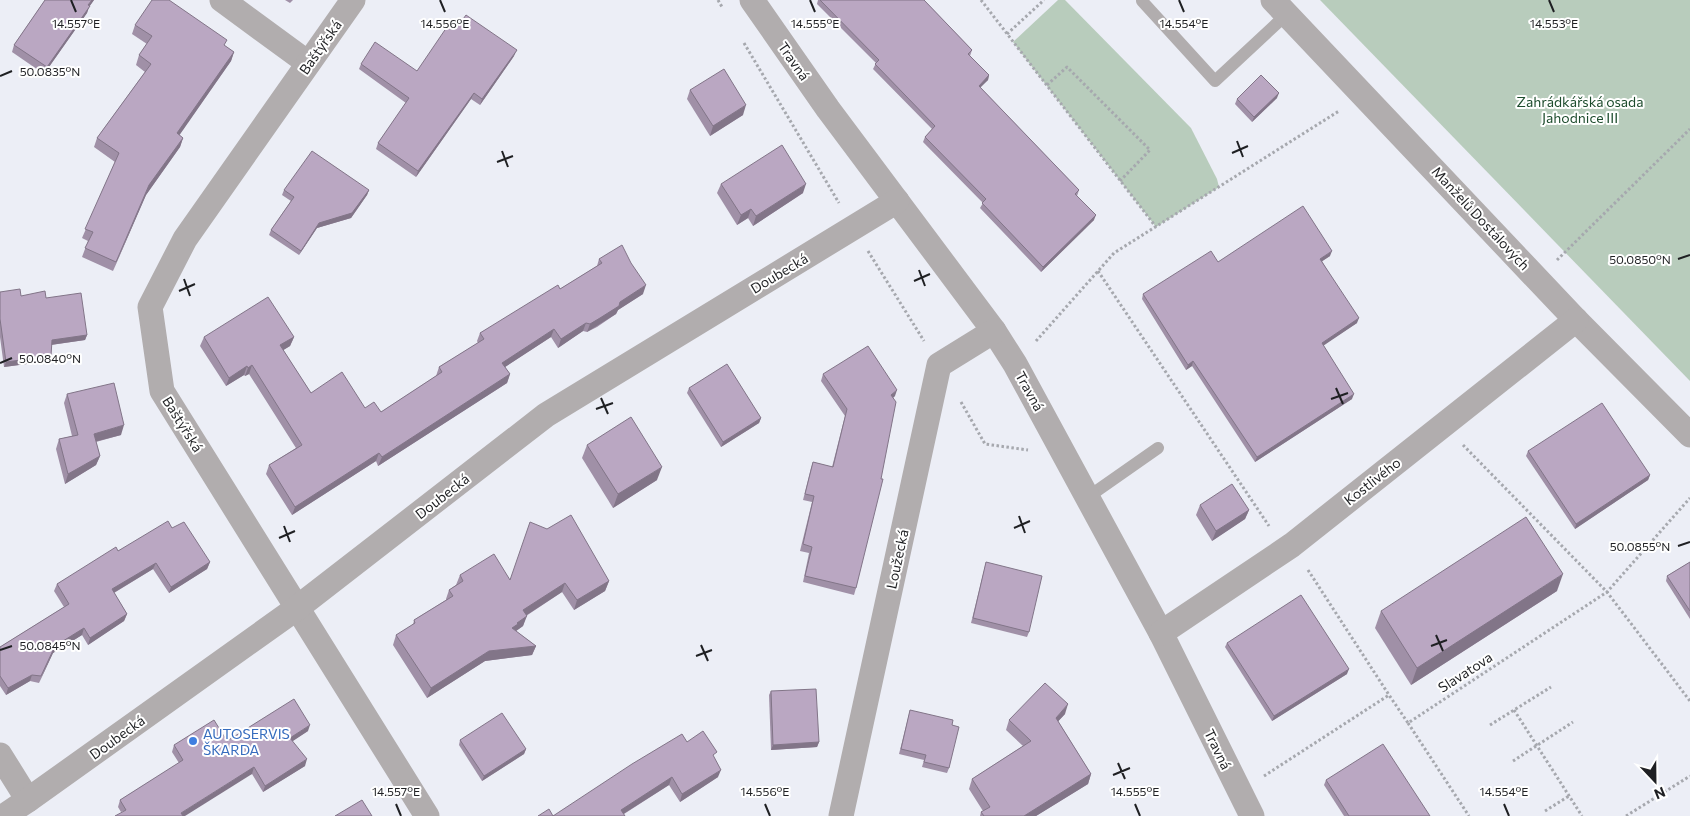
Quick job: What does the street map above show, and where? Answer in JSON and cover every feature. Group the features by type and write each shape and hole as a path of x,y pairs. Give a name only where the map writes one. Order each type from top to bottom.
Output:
{"street":[{"path":"222,0 308,63"},
{"name":"Baštýřská","path":"353,0 185,239 150,307 162,391 427,816"},
{"name":"Travná","path":"752,0 828,109 994,331 1015,364 1161,633 1252,816"},
{"name":"Manželů Dostálových","path":"1280,7 1576,320 1690,435"},
{"name":"Doubecká","path":"4,816 298,608 546,415 897,201"},
{"name":"Kostlivého","path":"1161,633 1292,545 1576,320"},
{"path":"939,366 994,331"},
{"name":"Loužecká","path":"841,816 939,366"},
{"path":"0,755 28,800"}],"lane":[{"path":"1142,2 1215,81 1280,7"},
{"path":"1088,497 1158,448"}],"path":[{"path":"718,0 723,8"},
{"path":"981,0 1156,227"},
{"path":"1007,34 1044,0"},
{"path":"743,42 985,444 1065,456"},
{"path":"1047,86 1067,67 1150,150 1120,181"},
{"path":"1015,364 1114,253 1364,95"},
{"path":"1538,279 1690,129"},
{"path":"1098,271 1270,527 1292,545 1468,816"},
{"path":"1444,425 1607,592 1690,701"},
{"name":"Slavatova","path":"1408,723 1607,592 1690,498"},
{"path":"1490,725 1550,687"},
{"path":"1240,792 1389,695"},
{"path":"1514,710 1582,816"},
{"path":"1513,761 1574,722"},
{"path":"1626,816 1690,776"},
{"path":"1545,810 1569,796"}],"green space":[{"path":"1058,0 1065,0 1191,128 1217,179 1219,187 1156,227 1013,42"},
{"name":"Zahrádkářská osada Jahodnice III","path":"1320,0 1690,0 1690,381"}],"building":[{"path":"45,0 92,0 88,5 90,6 47,67 14,45"},
{"path":"152,0 169,0 227,40 224,45 234,52 177,133 183,138 149,185 116,262 85,248 93,232 85,229 119,153 97,138 151,64 139,55 152,36 135,25"},
{"path":"820,0 924,0 972,50 968,54 989,75 979,86 1079,190 1075,194 1096,215 1043,267 982,203 986,199 925,137 935,126 875,64 879,60"},
{"path":"466,15 517,50 482,99 474,93 418,171 378,143 409,98 361,64 375,42 417,71 451,21 458,26"},
{"path":"724,69 746,105 713,126 690,90"},
{"path":"1261,75 1279,93 1254,117 1237,99"},
{"path":"782,145 806,184 756,216 751,209 741,215 721,184"},
{"path":"312,151 369,190 352,213 319,223 301,251 271,230 294,197 284,190"},
{"path":"1303,206 1332,251 1320,259 1359,318 1322,343 1354,394 1257,457 1193,361 1188,365 1143,294 1211,251 1218,262"},
{"path":"622,245 631,263 646,285 620,302 619,306 590,324 586,323 561,339 554,329 502,363 510,374 382,457 379,453 295,507 269,465 302,445 252,365 248,368 247,366 229,378 204,337 268,297 294,337 280,345 311,393 342,372 365,408 374,402 381,412 442,372 439,367 484,339 480,333 558,285 560,289 602,263 599,259"},
{"path":"20,289 21,296 45,291 46,298 81,293 87,335 52,340 51,356 6,362 0,319 0,292"},
{"path":"868,346 897,390 891,395 896,402 881,479 883,479 856,588 805,576 812,547 803,544 814,496 805,494 813,462 833,467 847,409 823,374"},
{"path":"727,364 761,418 723,442 689,388"},
{"path":"114,383 124,425 94,434 100,456 68,474 59,439 78,435 67,394"},
{"path":"1602,403 1650,475 1576,524 1528,451"},
{"path":"631,417 662,467 618,494 587,445"},
{"path":"1232,484 1249,510 1216,531 1200,505"},
{"path":"571,515 609,581 577,600 565,583 523,610 527,616 512,628 536,646 489,651 431,688 396,635 415,623 414,620 453,596 449,590 463,581 460,575 494,554 510,580 530,522 547,529"},
{"path":"1526,517 1563,574 1417,668 1381,611"},
{"path":"168,521 172,528 184,522 210,562 171,587 156,563 112,589 127,614 90,638 84,628 55,646 41,676 32,675 8,688 0,676 0,647 69,604 57,584 116,547 118,551"},
{"path":"986,562 1042,576 1029,632 973,618"},
{"path":"1690,562 1690,611 1667,576"},
{"path":"1301,595 1349,669 1274,716 1227,643"},
{"path":"1045,683 1068,704 1056,718 1091,774 1024,816 984,816 981,812 990,807 972,779 1031,741 1009,720"},
{"path":"816,689 819,742 773,745 771,691"},
{"path":"294,699 310,725 290,738 307,759 265,786 254,767 181,813 183,816 115,816 126,810 120,800 183,760 174,745 214,720 227,741"},
{"path":"910,710 953,720 952,725 959,727 949,768 924,762 926,755 901,749"},
{"path":"502,713 526,749 484,776 460,740"},
{"path":"703,731 717,752 713,755 721,770 682,794 672,777 621,810 625,816 553,816 632,764 682,734 687,742"},
{"path":"1383,744 1430,816 1349,816 1326,780"},
{"path":"362,800 372,816 335,816"},
{"path":"549,809 553,816 538,816"}],"place":[{"name":"AUTOSERVIS ŠKARDA","path":"193,741"}]}
